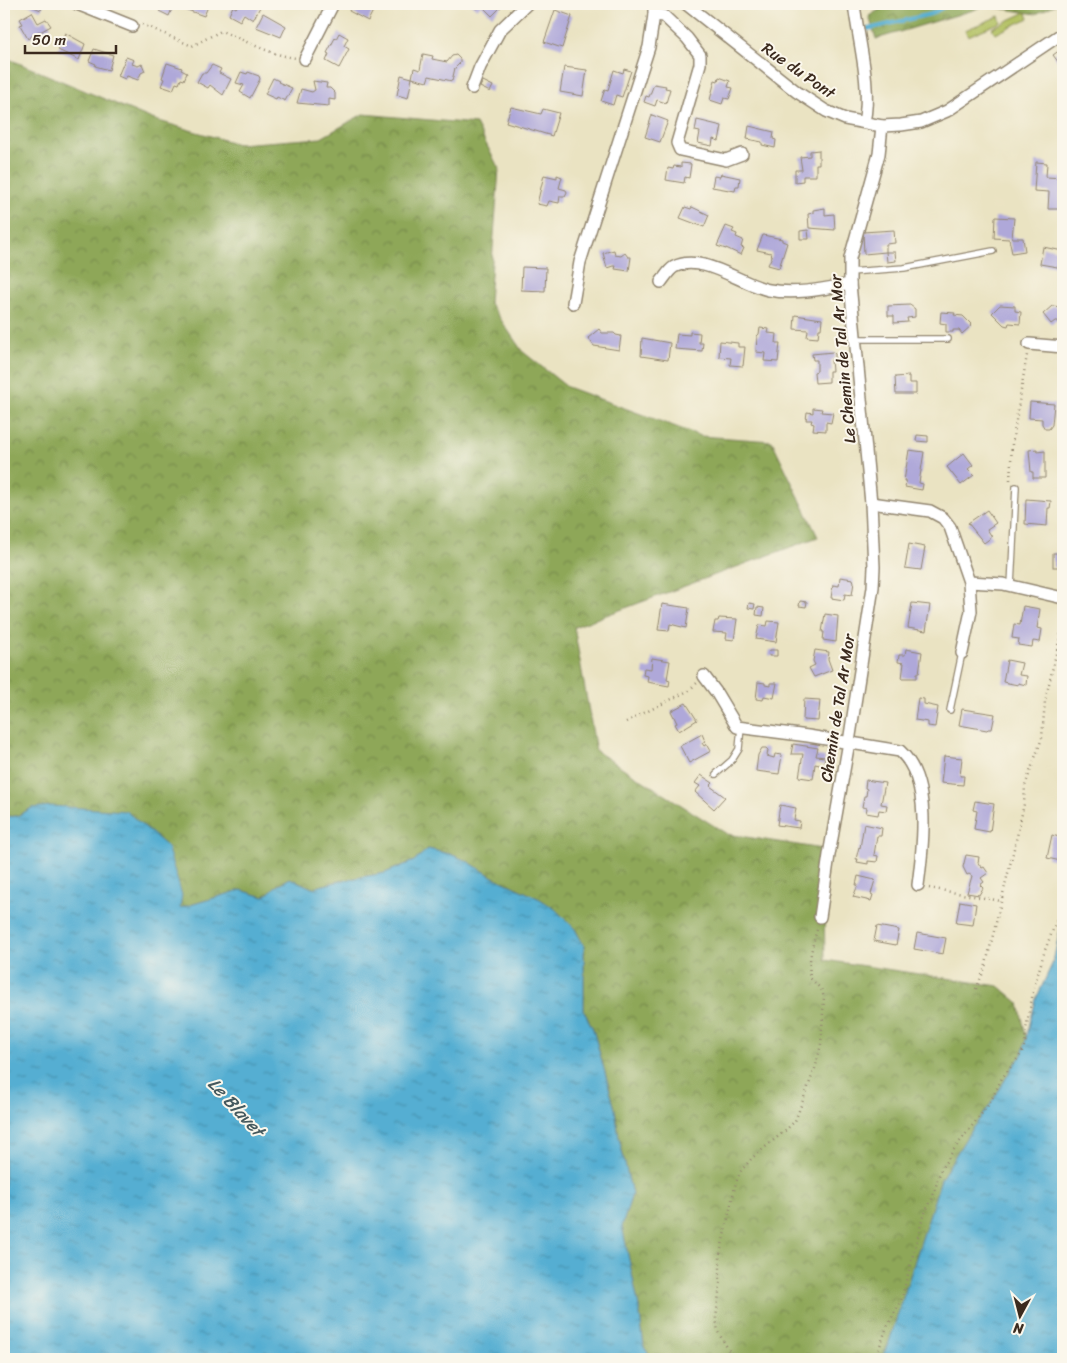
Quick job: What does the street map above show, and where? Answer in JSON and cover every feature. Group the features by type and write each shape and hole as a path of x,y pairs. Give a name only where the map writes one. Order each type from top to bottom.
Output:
{"street":[{"path":"77,4 132,26"},
{"path":"305,59 333,4"},
{"path":"472,88 500,30 527,4"},
{"name":"Rue du Pont","path":"686,4 701,9 797,92 826,111 845,119 882,126 921,122 947,111 1063,33"},
{"path":"854,4 866,90 864,122"},
{"path":"573,303 580,262 649,47 654,9 687,38 700,55 700,64 677,143 680,150 726,160 742,154"},
{"name":"Le Chemin de Tal Ar Mor","path":"871,503 850,284 850,258 879,154 882,126"},
{"path":"661,282 674,268 691,263 711,267 768,290 794,292 850,284"},
{"path":"1029,344 1063,347"},
{"path":"871,503 930,511 943,518 950,527 969,582 971,610 962,653"},
{"name":"Chemin de Tal Ar Mor","path":"820,917 828,855 849,742 873,587 871,503"},
{"path":"969,582 1011,586 1063,598"},
{"path":"704,676 737,727 900,751 910,764 918,786 923,810 924,842 918,885"}],"lane":[{"path":"850,272 868,269 904,268 994,251"},
{"path":"855,339 948,338"},
{"path":"1011,586 1013,487"},
{"path":"950,710 962,653"},
{"path":"716,774 732,760 739,749 741,727"}],"path":[{"path":"132,26 141,24 192,46 221,31 286,57 305,59"},
{"path":"1013,487 1012,444 1029,344"},
{"path":"976,989 985,968 1018,832 1024,804 1025,786 1042,738 1045,701 1063,624"},
{"path":"626,722 690,689 704,676"},
{"path":"918,885 936,890 1001,901"},
{"path":"875,1359 883,1336 901,1301 923,1217 932,1199 942,1169 955,1148 988,1104 1002,1078 1021,1054 1025,1044 1034,987 1045,950 1063,904"},
{"path":"734,1359 718,1332 716,1318 720,1285 720,1254 736,1182 752,1158 795,1121 816,1066 824,996 821,989 810,978 809,969 811,951 820,917"}],"green space":[{"path":"889,4 1056,4 1036,14 987,6 876,39 869,16"},
{"path":"1026,12 1029,18 995,34 992,28"},
{"path":"999,16 1001,22 968,36 965,30"},
{"path":"4,50 9,59 152,119 238,144 321,138 363,114 476,124 499,169 489,302 522,351 567,387 701,436 772,441 818,537 574,627 596,751 727,834 823,849 825,960 999,986 1019,1003 1027,1042 1022,1055 989,1107 971,1130 941,1179 889,1342 881,1359 652,1359 644,1347 639,1307 622,1226 632,1194 619,1138 615,1109 593,1029 584,1011 584,946 575,929 555,909 540,899 493,877 467,861 450,854 428,849 414,861 385,873 312,888 290,878 275,887 264,897 241,890 180,908 32,808 17,816 4,817"}],"water":[{"name":"Le Blavet","path":"52,806 126,811 167,846 182,895 180,908 241,890 264,897 275,887 290,878 312,888 385,873 414,861 428,849 450,854 467,861 493,877 540,899 555,909 575,929 584,946 584,1011 593,1029 615,1109 619,1138 632,1194 622,1226 639,1307 644,1347 652,1359 4,1359 4,817 17,816 32,808"},
{"path":"1063,915 1063,1359 881,1359 889,1342 941,1179 971,1130 989,1107 1022,1055 1036,999 1053,962"}],"building":[{"path":"26,4 44,4 41,10"},
{"path":"162,4 174,4 169,16 159,11"},
{"path":"180,4 209,4 204,16 179,7"},
{"path":"239,4 255,4 260,7 253,20 244,14 240,21 229,15 233,6 236,8"},
{"path":"352,4 366,4 374,9 368,21 349,11"},
{"path":"471,4 503,5 492,16 481,5 477,9"},
{"path":"555,10 572,16 562,48 544,42"},
{"path":"32,12 38,23 46,19 51,26 39,31 28,39 20,25 23,24 20,19"},
{"path":"263,13 286,26 281,37 256,27"},
{"path":"65,33 85,44 79,60 58,50"},
{"path":"339,33 348,38 344,46 349,49 339,68 326,61 329,54 327,53"},
{"path":"1063,48 1063,66 1062,67 1053,55"},
{"path":"94,49 113,55 109,70 95,66 96,64 89,61"},
{"path":"423,54 433,56 432,59 447,62 452,56 456,55 460,59 460,63 455,68 452,81 429,76 427,82 412,78 414,68 420,70"},
{"path":"126,57 134,60 132,64 138,66 142,64 145,71 141,73 138,80 127,76 125,79 118,76"},
{"path":"167,63 182,68 181,70 187,73 184,80 181,79 179,84 176,83 173,90 161,86"},
{"path":"212,65 221,69 219,73 231,79 223,95 210,85 208,88 197,82 202,73 206,73"},
{"path":"564,67 587,70 583,96 560,92"},
{"path":"624,69 631,71 622,97 616,95 613,105 601,101 605,89 608,90 614,70 623,73"},
{"path":"241,72 247,74 248,72 259,76 260,79 250,98 240,92 244,85 236,83"},
{"path":"401,75 412,78 408,98 397,95"},
{"path":"719,77 730,81 728,87 733,88 729,99 724,98 722,104 710,100 715,80 718,81"},
{"path":"273,78 292,88 285,101 265,94"},
{"path":"313,81 327,83 326,88 330,88 335,93 335,100 329,99 329,106 297,103 301,89 312,92 315,90"},
{"path":"483,81 493,86 490,92 480,87"},
{"path":"654,84 666,86 665,88 670,89 666,103 657,100 655,106 644,102 646,96 649,97"},
{"path":"511,107 541,114 543,109 559,113 552,136 506,122"},
{"path":"652,115 668,121 660,142 645,137"},
{"path":"697,120 722,126 719,141 713,139 712,146 698,143 700,132 695,131"},
{"path":"749,126 774,132 775,148 762,145 762,142 747,139"},
{"path":"819,150 819,164 816,164 816,176 803,176 803,181 795,182 795,170 802,170 800,157 810,156 810,151"},
{"path":"1036,162 1047,163 1046,177 1063,178 1063,193 1060,193 1059,209 1048,209 1049,192 1034,191"},
{"path":"681,163 691,164 689,178 685,177 684,183 666,180 668,168 673,169 674,166 681,167"},
{"path":"721,174 740,178 739,186 736,186 735,191 712,187 714,176 720,177"},
{"path":"544,175 557,178 557,175 562,177 559,188 567,192 565,196 560,196 559,203 549,201 547,206 537,204"},
{"path":"685,207 691,209 692,207 709,215 704,227 680,218"},
{"path":"825,208 825,215 834,214 835,230 809,228 808,214 813,213 813,210"},
{"path":"995,217 1014,218 1012,238 1023,238 1025,251 1012,253 1009,239 994,238"},
{"path":"726,226 734,229 732,232 737,234 736,237 743,240 741,247 744,248 741,255 717,246"},
{"path":"808,230 809,239 800,239 800,231"},
{"path":"894,230 895,243 886,244 886,252 864,254 863,232"},
{"path":"763,235 782,239 782,241 787,243 779,268 768,265 772,256 771,253 757,250"},
{"path":"1043,247 1063,251 1063,268 1040,264"},
{"path":"614,250 615,255 621,256 625,253 628,257 631,257 629,271 615,269 616,266 607,268 603,253"},
{"path":"886,252 895,252 896,261 887,262"},
{"path":"522,267 546,268 545,291 521,290"},
{"path":"910,305 915,309 915,317 907,318 908,322 894,323 894,316 888,316 888,306"},
{"path":"1000,305 1015,306 1015,311 1021,312 1020,324 1009,323 1008,326 1004,325 992,313"},
{"path":"1052,306 1063,307 1063,323 1061,325 1058,321 1051,324 1043,314"},
{"path":"941,312 955,313 954,315 963,316 972,325 962,334 959,330 946,332 946,324 940,323"},
{"path":"795,315 822,319 818,338 807,337 808,330 794,329"},
{"path":"760,328 769,329 768,333 777,334 776,343 780,343 778,362 764,361 765,353 756,352 757,336"},
{"path":"599,329 602,333 614,333 621,336 619,350 594,346 588,338"},
{"path":"690,332 700,333 699,343 703,343 702,351 675,349 677,334 690,335"},
{"path":"642,338 670,343 668,360 641,356"},
{"path":"720,341 738,343 738,347 745,347 743,366 730,365 731,358 719,357"},
{"path":"833,352 835,358 831,360 832,371 829,371 829,382 815,383 814,372 817,371 817,360 813,360 812,354"},
{"path":"909,376 909,383 916,383 916,394 896,394 895,377"},
{"path":"1030,402 1054,404 1052,425 1049,429 1045,429 1042,419 1029,418"},
{"path":"813,408 822,409 821,412 833,413 831,423 826,422 826,431 813,430 814,424 811,423 812,420 806,420 807,412 813,413"},
{"path":"917,435 928,436 928,442 916,441"},
{"path":"1037,449 1037,452 1045,451 1045,478 1033,478 1033,472 1031,472 1029,450"},
{"path":"909,450 924,452 919,483 923,484 922,490 905,487 906,481 904,481"},
{"path":"964,453 973,465 968,469 974,475 961,485 947,467"},
{"path":"1026,499 1051,501 1050,508 1048,508 1047,526 1025,524"},
{"path":"987,510 996,523 987,529 992,537 984,543 968,523"},
{"path":"909,544 925,547 921,570 905,568"},
{"path":"1053,553 1062,553 1062,567 1053,567"},
{"path":"840,577 853,579 854,582 852,595 845,594 844,600 831,598 833,585 839,586"},
{"path":"800,601 807,602 806,607 799,606"},
{"path":"749,603 755,604 754,609 748,608"},
{"path":"912,603 930,605 926,631 908,628"},
{"path":"662,604 689,608 686,628 670,624 669,631 658,630"},
{"path":"1023,606 1040,609 1037,628 1042,629 1040,642 1033,641 1032,647 1018,645 1019,639 1012,638 1014,624 1020,625"},
{"path":"757,607 764,608 763,616 756,615"},
{"path":"825,614 838,616 836,642 823,640 824,632 822,632"},
{"path":"719,618 737,619 734,640 726,639 727,633 713,632 715,621 718,621"},
{"path":"768,621 779,622 776,642 756,639 759,625 767,626"},
{"path":"906,649 922,652 917,678 902,678 904,663 898,662 899,655 905,655"},
{"path":"770,650 777,650 777,656 769,656"},
{"path":"815,650 829,652 828,659 832,670 814,677 809,668 815,665 813,661"},
{"path":"652,658 670,661 667,679 670,680 669,686 647,682 648,676 643,675 644,668 651,669"},
{"path":"1007,660 1022,663 1019,675 1027,676 1026,685 1003,682"},
{"path":"758,682 770,686 770,683 777,683 774,698 764,696 763,700 756,699"},
{"path":"918,698 924,699 924,704 938,707 935,727 928,726 928,722 915,720"},
{"path":"804,699 820,700 818,721 803,720"},
{"path":"686,703 697,720 679,731 671,711"},
{"path":"962,709 995,714 992,729 987,730 959,725"},
{"path":"702,734 705,741 702,743 704,746 707,744 711,751 689,763 680,746"},
{"path":"793,744 818,748 816,756 825,757 824,766 815,764 813,779 799,777 803,754 791,754"},
{"path":"762,748 768,750 767,756 774,758 775,754 782,755 779,774 756,771 758,755"},
{"path":"944,756 962,758 960,776 964,776 963,785 941,783"},
{"path":"701,775 713,783 710,786 725,797 714,809 695,792 700,786 695,783"},
{"path":"866,780 885,783 881,804 887,805 886,811 879,810 878,815 866,813 867,808 862,807 864,796 866,796"},
{"path":"975,801 994,804 990,832 974,829 977,811 973,810"},
{"path":"780,805 796,808 794,820 800,821 799,828 777,825"},
{"path":"864,824 882,828 881,836 877,836 874,855 878,856 877,862 868,861 868,864 857,862 858,859 856,859"},
{"path":"1052,835 1063,838 1063,856 1061,861 1047,858"},
{"path":"966,855 979,857 978,863 988,873 981,878 984,882 980,885 983,888 979,895 967,893 972,876 967,875 963,867"},
{"path":"858,876 875,880 871,901 853,897 858,885 856,885"},
{"path":"960,901 976,904 973,925 956,923"},
{"path":"877,926 899,930 896,945 874,941"},
{"path":"917,933 946,938 943,954 914,949"}],"waterway":[{"path":"868,29 931,14 949,4"}]}
